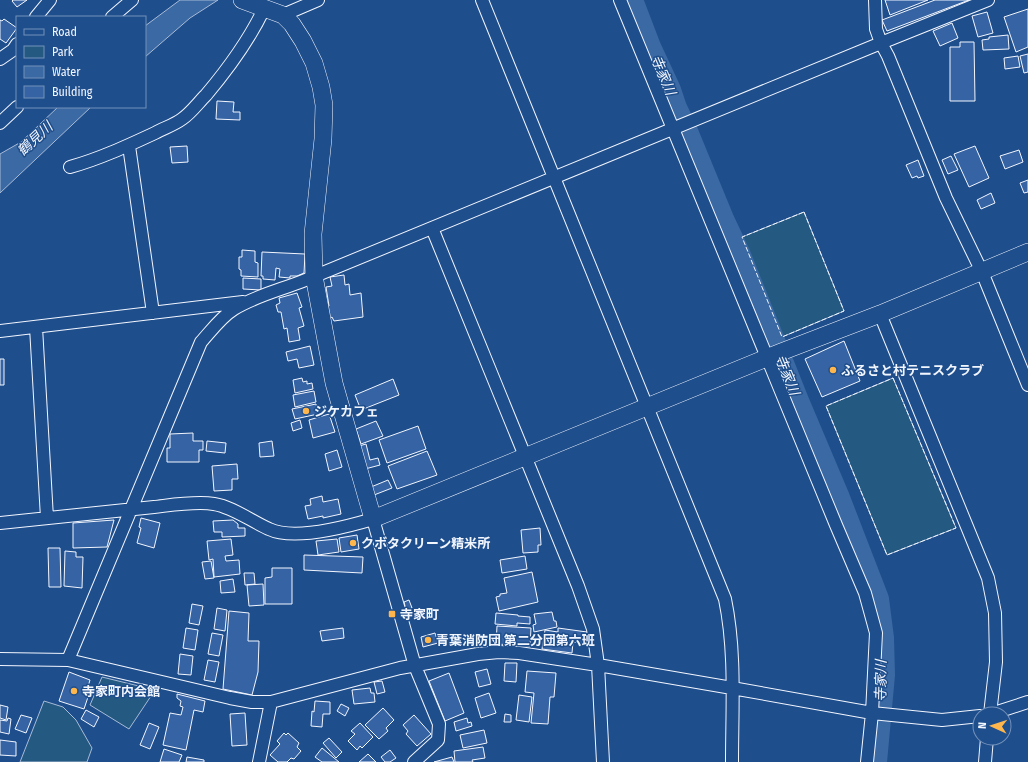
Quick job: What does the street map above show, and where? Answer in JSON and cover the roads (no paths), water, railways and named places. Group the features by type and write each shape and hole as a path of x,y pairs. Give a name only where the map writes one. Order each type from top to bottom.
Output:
{"street":[{"path":"37,16 50,0"},
{"path":"113,16 132,0"},
{"path":"282,15 318,0"},
{"path":"482,0 725,599 730,622 732,762"},
{"path":"620,0 679,126 774,355 833,518 865,592 876,633 872,713 867,762"},
{"path":"875,0 876,29 881,43 888,56 946,198 982,272 1028,385"},
{"path":"68,660 201,342 225,316 234,309 252,300 303,281 988,0"},
{"path":"70,167 86,163 129,146 182,119 194,109 215,84 248,38 253,5 282,15 292,24 303,41 322,87 324,105 323,139 313,234 314,276 334,382 415,666 439,724 438,740 414,762"},
{"path":"1,57 13,50 16,46"},
{"path":"0,123 16,108"},
{"path":"129,146 153,313"},
{"path":"432,228 578,586 593,629 598,666 603,762"},
{"path":"0,523 200,503 214,504 246,517 270,530 295,534 327,530 373,520 774,355 880,314 1028,252"},
{"path":"0,331 252,300"},
{"path":"880,314 988,578 995,613 996,662 991,706"},
{"path":"36,327 47,518"},
{"path":"0,659 68,660 230,698 252,702 271,702 400,668 478,654 499,652 519,653 872,713 942,720 972,717"},
{"path":"259,762 271,702"},
{"path":"1012,707 1028,702"},
{"path":"985,762 986,746"}],"water":[{"path":"180,0 218,0 190,18 146,56 146,25"},
{"name":"鶴見川","path":"57,108 90,108 0,193 0,154 21,142"}],"waterway":[{"name":"寺家川","path":"631,0 649,47 669,90 675,108 738,253 797,401 838,498 877,599 882,638 883,675 875,762"}],"place":[{"name":"ふるさと村テニスクラブ","path":"833,370"},
{"name":"ジケカフェ","path":"306,411"},
{"name":"クボタクリーン精米所","path":"353,543"},
{"name":"寺家町","path":"392,614"},
{"name":"青葉消防団 第二分団第六班","path":"428,640"},
{"name":"寺家町内会館","path":"74,691"}]}
